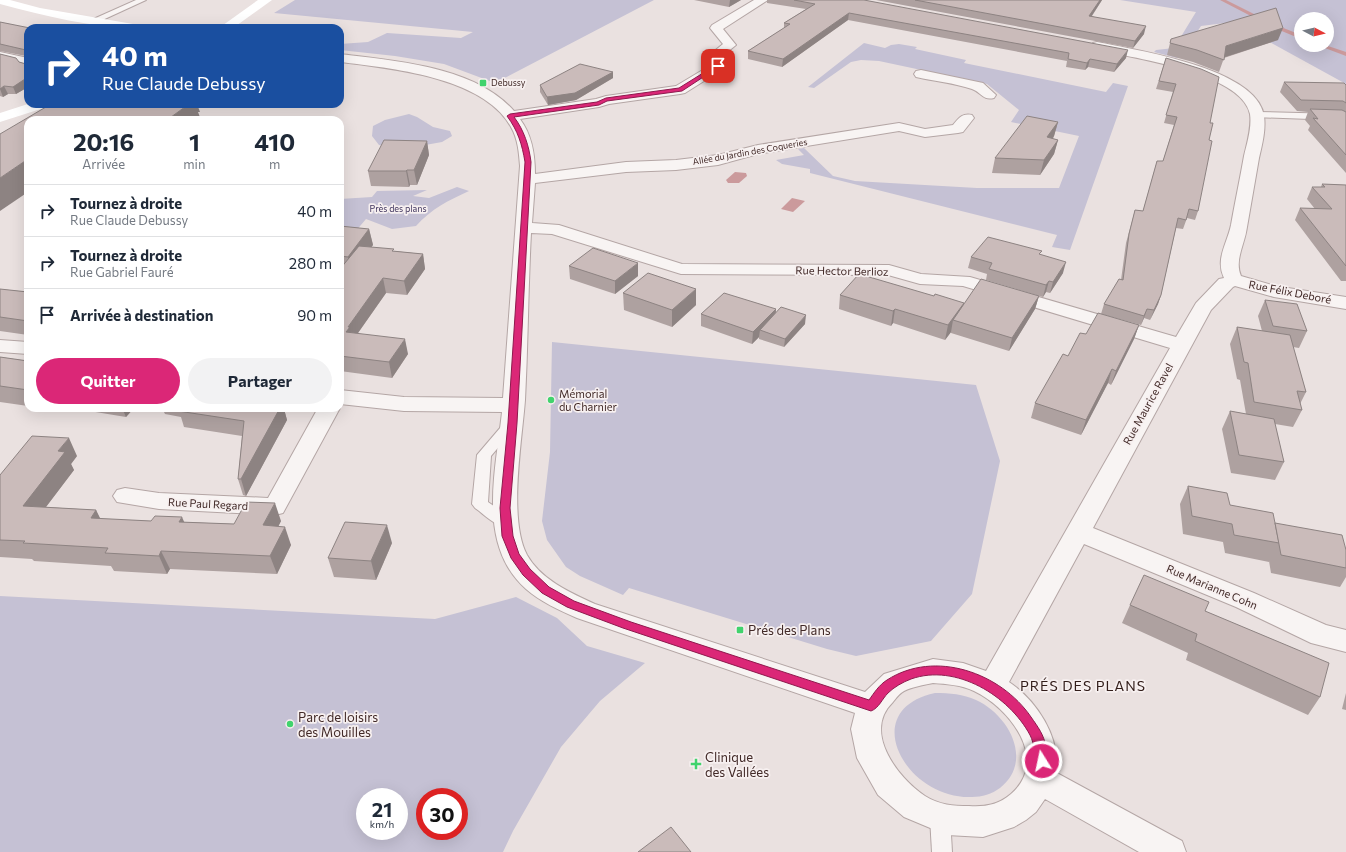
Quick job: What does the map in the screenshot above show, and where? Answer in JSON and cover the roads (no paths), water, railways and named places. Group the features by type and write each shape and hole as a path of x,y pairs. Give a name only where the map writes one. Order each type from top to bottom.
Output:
{"street":[{"path":"231,24 266,0"},
{"path":"510,116 599,103 606,100 680,90 718,66 713,58 730,46 716,28 762,0"},
{"path":"0,1 40,11 110,24"},
{"path":"1085,44 1165,60 1205,73 1231,86 1244,96 1254,108 1257,115 1257,130 1249,181 1238,232 1231,253 1229,269 1234,280"},
{"path":"0,56 24,61"},
{"path":"344,59 418,70 473,87 491,98 519,127 526,150 527,179 513,414 505,508 511,546 520,563 546,590 570,604 627,625 871,706"},
{"path":"922,74 978,86 989,95"},
{"path":"0,118 30,108"},
{"name":"Allée du Jardin des Coqueries","path":"527,179 546,178 626,167 676,165 718,160 758,150 899,127 925,133 958,129 967,118"},
{"name":"Rue Hector Berlioz","path":"524,228 553,229 681,269 889,270 920,279 964,281 1181,345"},
{"name":"Rue Félix Deboré","path":"1234,280 1274,291 1346,303"},
{"name":"Rue Maurice Ravel","path":"992,686 1003,669 1077,531 1203,307 1226,283 1234,280"},
{"path":"0,346 24,348"},
{"path":"344,398 361,401 459,405 513,414"},
{"name":"Rue Paul Regard","path":"125,496 159,501 275,507 327,412"},
{"name":"Rue Marianne Cohn","path":"1077,531 1245,600 1321,635 1346,641"},
{"path":"933,671 957,673 969,676 992,686 1018,707 1035,732 1039,742 1042,761 1039,779 1034,790 1027,799 1019,808 1009,814 983,822 969,822 940,817 920,809 902,798 892,789 877,769 868,747 866,725 871,706 876,697 892,683 910,674 922,672 933,671"},
{"path":"1039,779 1170,852"}],"lane":[{"path":"93,21 142,0"},
{"path":"1257,115 1338,117 1346,120"},
{"path":"940,817 942,852"}],"waterway":[{"path":"1222,0 1274,26 1294,34"},
{"path":"1334,50 1346,54"}],"place":[{"name":"Debussy","path":"483,83"},
{"name":"Mémorial du Charnier","path":"551,400"},
{"name":"Prés des Plans","path":"740,630"},
{"name":"Parc de loisirs des Mouilles","path":"290,724"},
{"name":"Clinique des Vallées","path":"696,764"}],"district":[{"name":"PRÉS DES PLANS","path":"1083,686"}],"park label":[{"name":"Près des plans","path":"398,209"}]}
